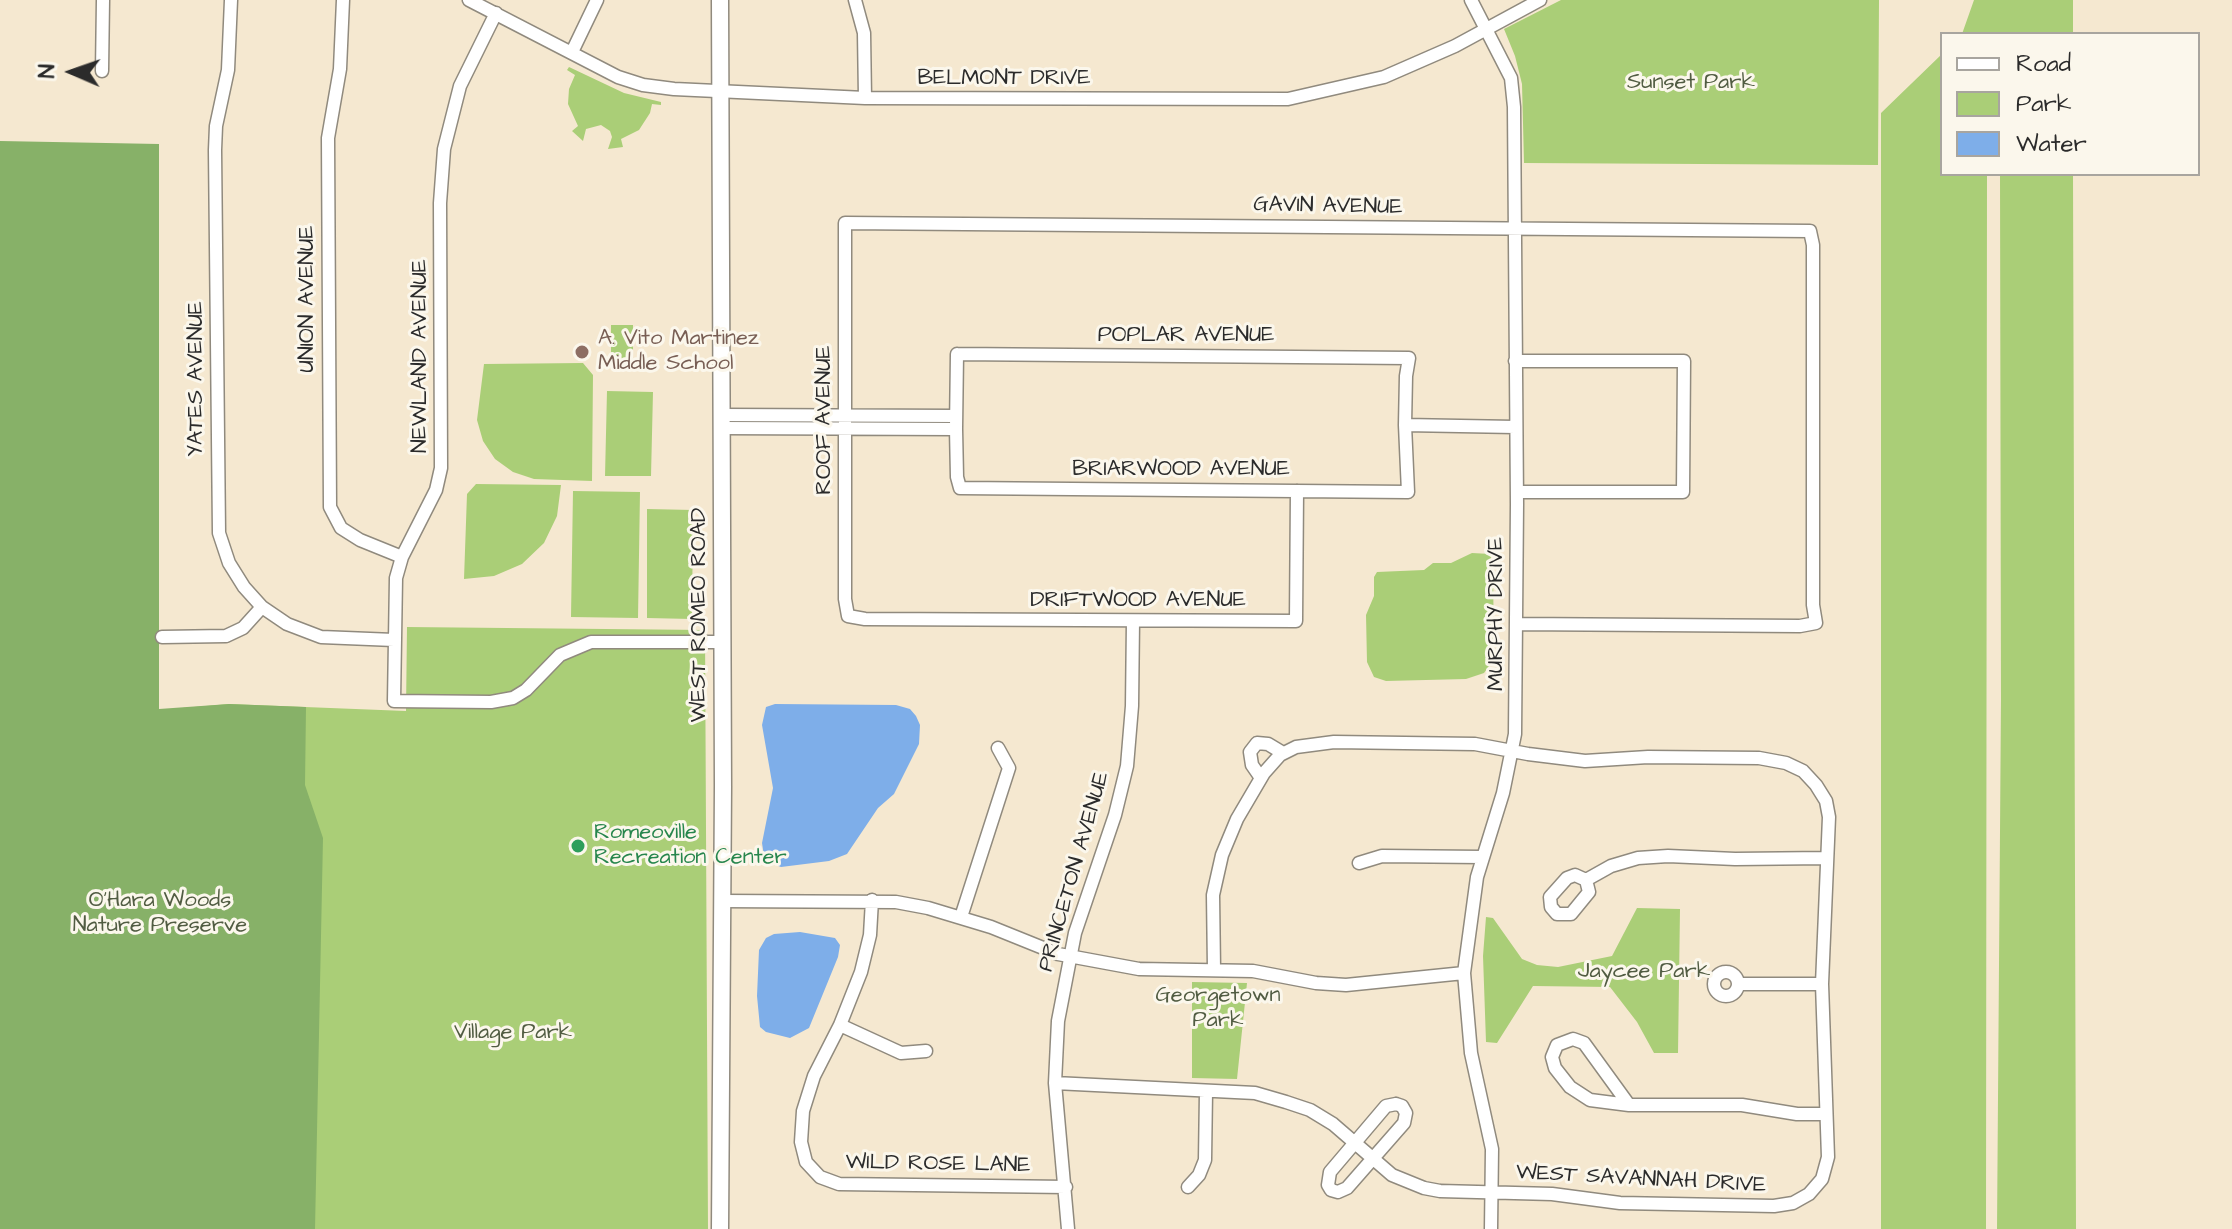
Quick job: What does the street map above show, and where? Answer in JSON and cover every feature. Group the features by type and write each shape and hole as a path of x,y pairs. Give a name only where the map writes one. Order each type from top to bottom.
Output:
{"main road":[{"name":"WEST ROMEO ROAD","path":"720,0 720,1229"}],"street":[{"path":"102,71 103,0"},
{"name":"YATES AVENUE","path":"231,0 228,70 216,126 215,150 218,522 229,563 244,587 262,607 287,624 321,637 394,640"},
{"name":"UNION AVENUE","path":"343,0 340,69 328,138 330,507 341,528 360,540 402,557"},
{"name":"BELMONT DRIVE","path":"469,0 618,77 643,85 865,98 1288,99 1384,77 1455,46 1540,0"},
{"path":"572,52 597,0"},
{"path":"855,0 864,33 865,98"},
{"name":"MURPHY DRIVE","path":"1471,0 1511,78 1514,107 1517,624 1513,751 1477,877 1464,973 1471,1053 1492,1149 1491,1229"},
{"name":"NEWLAND AVENUE","path":"496,13 460,86 444,149 440,203 440,477 430,505 402,557 396,578 394,701 491,702 513,698 526,690 560,655 591,642 722,642"},
{"name":"GAVIN AVENUE","path":"845,223 1810,231 1813,245 1813,605 1816,623 1800,626 1517,624"},
{"name":"ROOF AVENUE","path":"845,223 845,599 848,616"},
{"name":"POPLAR AVENUE","path":"956,422 957,354 1409,358 1405,425"},
{"path":"1515,361 1684,361 1683,492 1517,492"},
{"path":"721,422 956,422"},
{"name":"BRIARWOOD AVENUE","path":"956,422 960,488 1408,492 1405,425"},
{"path":"1405,425 1515,427"},
{"name":"DRIFTWOOD AVENUE","path":"848,616 865,619 1296,621 1297,491"},
{"path":"162,637 226,636 243,628 262,607"},
{"name":"PRINCETON AVENUE","path":"1068,1229 1055,1083 1058,1021 1078,922 1115,815 1127,766 1132,706 1133,621"},
{"name":"WEST SAVANNAH DRIVE","path":"1055,1083 1255,1093 1310,1110 1333,1124 1392,1175 1424,1188 1552,1194 1620,1203 1774,1206 1793,1203 1809,1194 1822,1179 1828,1157 1822,984 1829,817 1826,801 1803,771 1786,763 1743,758 1648,757 1585,761 1475,744 1334,742 1306,744 1283,753 1268,744 1257,743 1250,752 1252,765 1261,778"},
{"path":"961,917 1009,768 998,748"},
{"path":"1214,969 1212,909 1217,869 1237,819 1271,763 1283,753"},
{"path":"1359,863 1382,856 1482,857"},
{"path":"1586,880 1611,866 1638,858 1826,858"},
{"path":"722,901 872,900 928,908 1069,956 1139,969 1253,971 1316,983 1346,985 1464,973"},
{"name":"WILD ROSE LANE","path":"872,900 867,950 857,984 814,1076 801,1129 806,1162 820,1177 839,1184 1066,1187"},
{"path":"1739,984 1822,984"},
{"path":"840,1025 901,1053 926,1051"},
{"path":"1629,1105 1584,1043 1567,1039 1557,1045 1553,1063 1570,1087 1590,1100 1629,1105 1742,1105 1797,1114 1826,1114"},
{"path":"1188,1187 1199,1175 1205,1160 1206,1092"},
{"path":"1386,1106 1402,1106 1406,1113 1404,1123 1373,1161 1347,1188 1338,1192 1331,1190 1328,1185 1330,1172 1354,1143 1386,1106"}],"green space":[{"name":"Sunset Park","path":"1561,0 1879,0 1878,165 1524,163 1522,84 1504,29"},
{"path":"1974,0 2073,0 2073,32 1963,32"},
{"path":"1940,56 1940,176 1987,176 1986,1229 1881,1229 1881,113"},
{"path":"569,67 624,93 661,102 661,105 652,104 639,130 621,139 623,147 608,149 612,137 610,131 601,125 586,129 583,141 572,131 578,126 568,104 569,89 575,75 567,70"},
{"name":"O'Hara Woods Nature Preserve","path":"0,141 159,144 159,709 229,704 306,707 305,785 323,838 315,1229 0,1229"},
{"name":"Village Park","path":"159,144 159,710 229,704 406,711 407,627 705,630 708,1229 0,1229"},
{"path":"2000,176 2073,176 2076,1229 1997,1229 2001,699"},
{"path":"611,325 633,325 633,360 611,360"},
{"path":"583,363 593,375 592,481 534,479 513,472 495,459 483,441 477,420 484,364"},
{"path":"607,391 653,392 651,476 605,476"},
{"path":"476,484 561,485 557,516 544,543 522,564 494,576 464,579 467,494"},
{"path":"573,491 640,492 638,618 571,617"},
{"path":"647,509 693,510 692,619 647,618"},
{"path":"1472,553 1490,554 1493,566 1494,659 1484,673 1466,679 1386,681 1374,677 1367,662 1366,615 1374,596 1377,572 1424,570 1433,563 1451,563"},
{"name":"Jaycee Park","path":"1637,908 1680,909 1678,1053 1654,1053 1637,1022 1610,987 1533,986 1497,1043 1486,1042 1483,956 1486,917 1493,918 1522,959 1537,965 1558,967 1612,956"},
{"name":"Georgetown Park","path":"1192,982 1247,983 1237,1079 1192,1078"}],"water":[{"path":"775,704 896,705 910,709 916,716 920,725 919,744 894,794 878,808 847,854 829,861 781,867 768,862 764,856 762,843 773,788 762,725 766,707"},
{"path":"800,932 835,938 840,945 809,1028 790,1038 766,1032 760,1027 757,996 759,950 766,938 774,934"}],"place":[{"name":"A. Vito Martinez Middle School","path":"582,352"},
{"name":"Romeoville Recreation Center","path":"578,846"}]}
